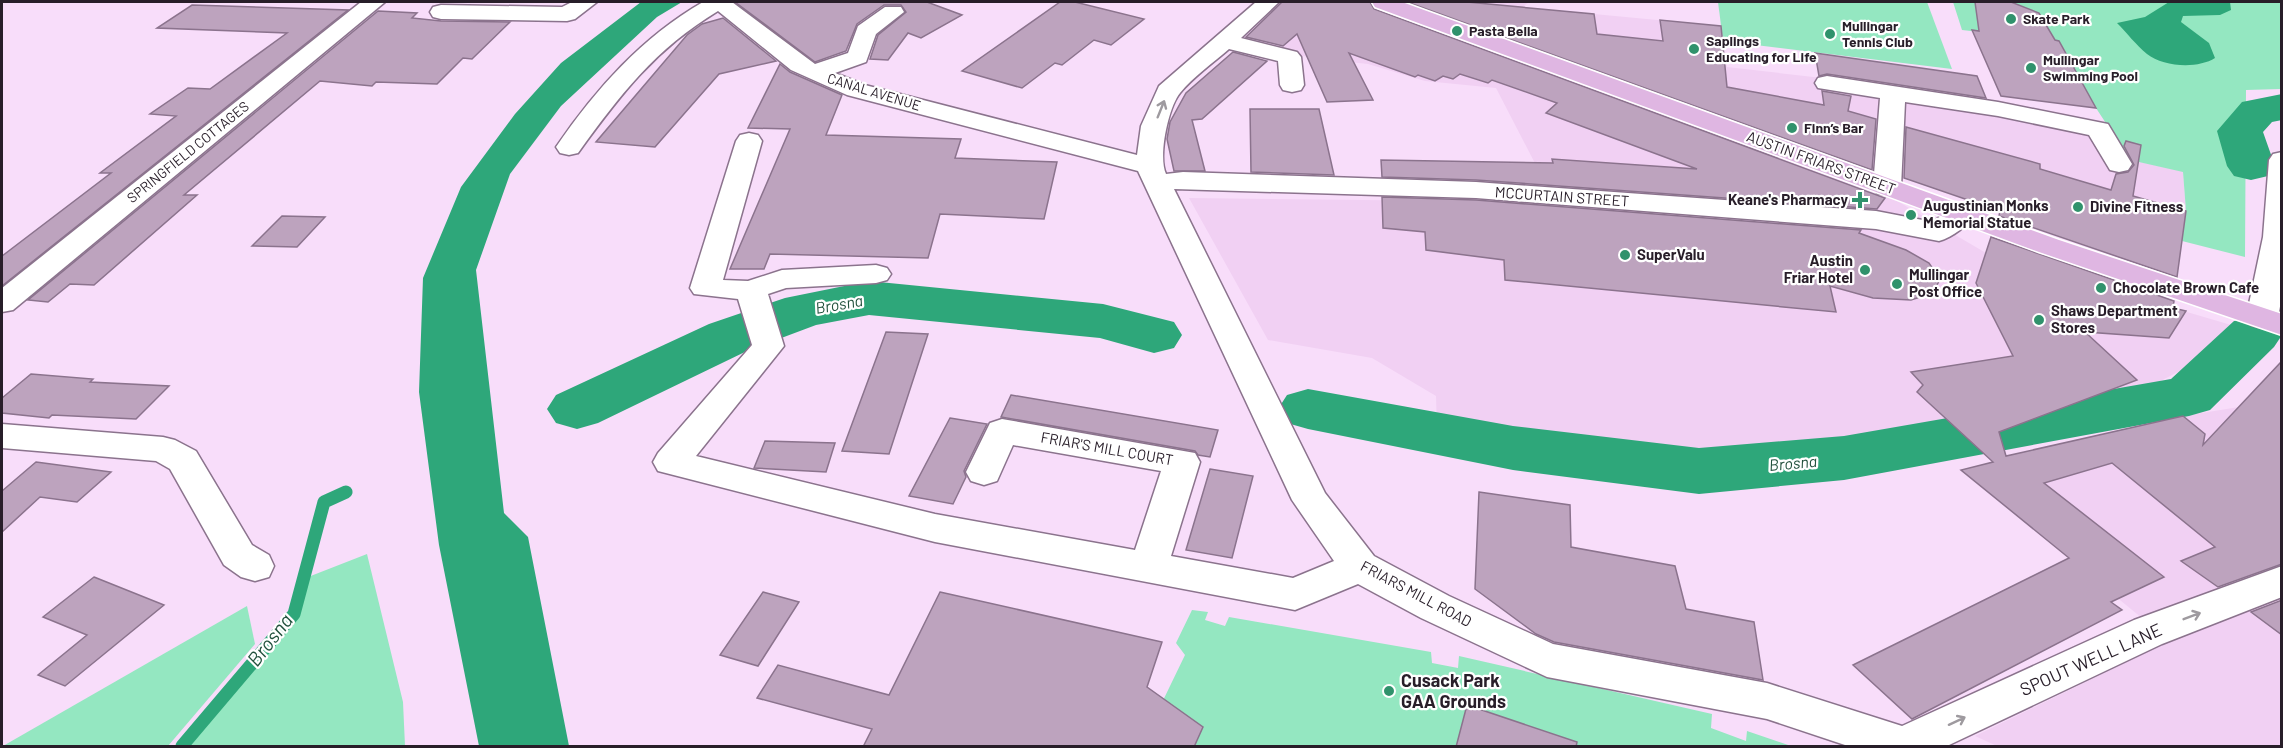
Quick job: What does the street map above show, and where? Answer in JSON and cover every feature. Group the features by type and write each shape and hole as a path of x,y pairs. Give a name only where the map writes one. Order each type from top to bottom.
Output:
{"main road":[{"name":"AUSTIN FRIARS STREET","path":"1383,2 1961,214 2272,322"}],"street":[{"name":"SPRINGFIELD COTTAGES","path":"2,303 374,2"},
{"path":"441,12 567,14 586,2"},
{"name":"CANAL AVENUE","path":"569,147 618,81 677,26 718,2 738,14 791,60 813,73 856,90 1153,174"},
{"path":"1153,174 1154,126 1168,91 1263,2"},
{"path":"813,73 858,57 866,31 893,12"},
{"path":"1224,41 1289,57 1292,85"},
{"path":"1827,83 1998,109 2099,129 2119,164"},
{"path":"1887,187 1893,93"},
{"path":"749,141 705,288 759,316"},
{"path":"2272,322 2282,160"},
{"name":"MCCURTAIN STREET","path":"1153,174 1183,180 1476,190 1876,220 1939,232 1961,214"},
{"name":"FRIARS MILL ROAD","path":"1153,174 1310,500 1360,567 1435,607 1547,660 1767,701 1904,746"},
{"path":"876,274 782,279 671,462 935,528 1295,594 1360,567"},
{"name":"FRIAR'S MILL COURT","path":"984,472 1002,431 1182,462 1148,568"},
{"path":"2,436 163,449 183,460 238,555 255,566"},
{"name":"SPOUT WELL LANE","path":"1904,746 2148,633 2282,581"}],"shaded area":[{"path":"641,2 682,2 657,17 561,106 510,174 476,270 504,513 528,537 569,746 479,746 439,545 419,392 423,278 461,187 515,114 561,63"},
{"path":"1276,2 1529,2 1508,18 1566,38 1562,11 1721,26 1727,67 1831,79 2107,126 2130,160 2183,171 2186,211 2179,265 2100,243 1895,174 1887,195 1986,253 2238,327 2197,362 2151,386 1934,435 1779,452 1640,454 1437,429 1436,396 1372,358 1268,340 1189,198 1555,202 1496,88 1425,81 1368,64 1312,58 1235,40"},
{"name":"Mullingar Tennis Club","path":"1718,2 1927,2 1952,69 1723,41"},
{"path":"1953,2 2281,2 2281,89 2246,90 2245,257 2182,241 2186,211 2183,172 2130,160 2096,108 2059,41 1962,30"},
{"path":"2169,2 2230,2 2231,10 2220,15 2183,16 2181,22 2209,43 2215,58 2208,62 2190,65 2162,62 2147,54 2117,23 2145,17"},
{"path":"2281,361 2281,746 1997,746 1975,736 2170,641 1961,470 2183,416 2239,407"},
{"path":"367,554 403,702 405,746 182,746 294,614 303,579"},
{"path":"247,606 255,644 168,746 3,746"},
{"name":"Cusack Park GAA Grounds","path":"1192,610 1208,612 1205,620 1225,626 1229,617 1431,652 1432,663 1458,668 1459,656 1712,714 1711,728 1746,741 1747,731 1791,746 1141,746 1185,655 1176,643"}],"building":[{"path":"735,2 927,2 962,15 921,38 908,33 888,60 870,59 878,35 906,12 901,5 884,5 857,24 846,51 815,62"},
{"path":"1060,2 1075,2 1144,19 1111,45 1094,40 1062,65 1055,63 1022,88 962,71"},
{"path":"1282,2 1370,2 1374,9 1885,198 1877,209 1476,180 1382,177 1381,160 1553,163 1552,159 1697,169 1546,113 1557,103 1492,80 1488,83 1460,74 1453,79 1443,76 1435,81 1418,75 1415,77 1349,53 1373,100 1327,102 1297,34 1283,46 1246,37"},
{"path":"1407,2 1467,2 1594,14 1597,34 1663,41 1660,20 1721,26 1727,87 1824,105 1822,91 1851,96 1848,111 1876,119 1872,170"},
{"name":"Mullingar Swimming Pool","path":"1975,2 2011,2 2039,13 2055,40 2059,41 2096,108 2001,96 1972,30 1979,31"},
{"path":"192,5 348,10 2,286 2,256 111,173 100,173 176,116 150,114 188,88 210,89 287,33 157,28"},
{"path":"378,11 417,13 412,18 441,21 510,22 472,59 463,58 437,84 376,82 372,86 320,81 184,195 197,195 94,285 70,284 48,302 28,300"},
{"path":"723,18 776,61 719,74 655,147 596,142 687,35 702,24"},
{"path":"1233,52 1267,61 1202,119 1192,120 1205,171 1174,171 1167,139 1170,122 1186,93"},
{"path":"1815,53 1977,76 1986,98 1827,74 1819,76"},
{"path":"780,64 790,72 842,95 826,135 961,139 955,158 1057,162 1044,219 940,214 928,258 770,254 764,269 730,269 790,129 748,128"},
{"path":"1250,109 1319,109 1334,175 1251,172"},
{"path":"1906,127 2040,164 2040,169 2111,190 2116,174 2128,172 2134,165 2124,146 2126,141 2141,145 2133,196 2186,211 2177,277 1999,216 2000,211 1904,178"},
{"name":"SuperValu","path":"1382,197 1476,200 1861,230 1859,233 1906,250 1929,263 1940,279 1933,293 1911,300 1873,298 1830,286 1836,312 1505,280 1504,260 1426,250 1425,232 1383,228"},
{"path":"282,216 325,217 297,247 252,246"},
{"path":"1991,237 2174,301 2173,308 2186,311 2169,338 2085,332 2137,380 1999,432 2006,456 2183,416 2205,434 2203,445 2282,361 2282,564 2218,587 2181,561 2215,547 2112,463 2044,483 2164,577 2111,602 2122,610 1912,719 1853,665 2069,558 1961,470 1993,462 1917,392 1923,385 1911,372 2013,356 1976,283"},
{"path":"886,332 928,334 889,454 842,451"},
{"path":"31,374 93,379 90,382 169,386 136,419 52,415 49,418 2,413 2,398"},
{"path":"1011,395 1218,430 1210,457 1198,455 1195,451 1001,417"},
{"path":"950,418 987,424 964,471 966,477 953,504 909,496"},
{"path":"765,441 835,443 826,472 754,468"},
{"path":"36,462 111,472 77,502 40,497 2,532 2,491"},
{"path":"1210,469 1253,476 1232,558 1186,550"},
{"path":"1479,492 1570,505 1571,547 1675,566 1686,609 1754,622 1763,680 1554,642 1536,634 1475,589"},
{"path":"94,577 164,605 65,686 38,675 87,635 43,617"},
{"path":"763,592 799,602 758,666 720,655"},
{"path":"940,592 1162,642 1147,687 1203,727 1194,747 863,747 872,729 757,698 778,665 889,695"},
{"path":"2282,600 2282,635 2251,612"},
{"path":"1467,705 1577,742 1576,747 1456,747"}],"waterway":[{"name":"Brosna","path":"2251,166 2240,131 2258,111 2282,107"},
{"name":"Brosna","path":"577,409 729,337 804,310 869,298 1103,321 1154,335"},
{"name":"Brosna","path":"1308,409 1513,448 1699,471 1844,458 2189,396 2254,334"},
{"name":"Brosna","path":"182,746 294,614 324,502 346,492"}],"place":[{"name":"Skate Park","path":"2011,19"},
{"name":"Pasta Bella","path":"1457,31"},
{"name":"Mullingar Tennis Club","path":"1830,34"},
{"name":"Saplings Educating for Life","path":"1694,49"},
{"name":"Mullingar Swimming Pool","path":"2031,68"},
{"name":"Finn’s Bar","path":"1792,128"},
{"name":"Keane's Pharmacy","path":"1860,200"},
{"name":"Divine Fitness","path":"2078,207"},
{"name":"Augustinian Monks Memorial Statue","path":"1911,215"},
{"name":"SuperValu","path":"1625,255"},
{"name":"Austin Friar Hotel","path":"1865,270"},
{"name":"Mullingar Post Office","path":"1897,284"},
{"name":"Chocolate Brown Cafe","path":"2101,288"},
{"name":"Shaws Department Stores","path":"2039,320"},
{"name":"Cusack Park GAA Grounds","path":"1389,691"}]}
